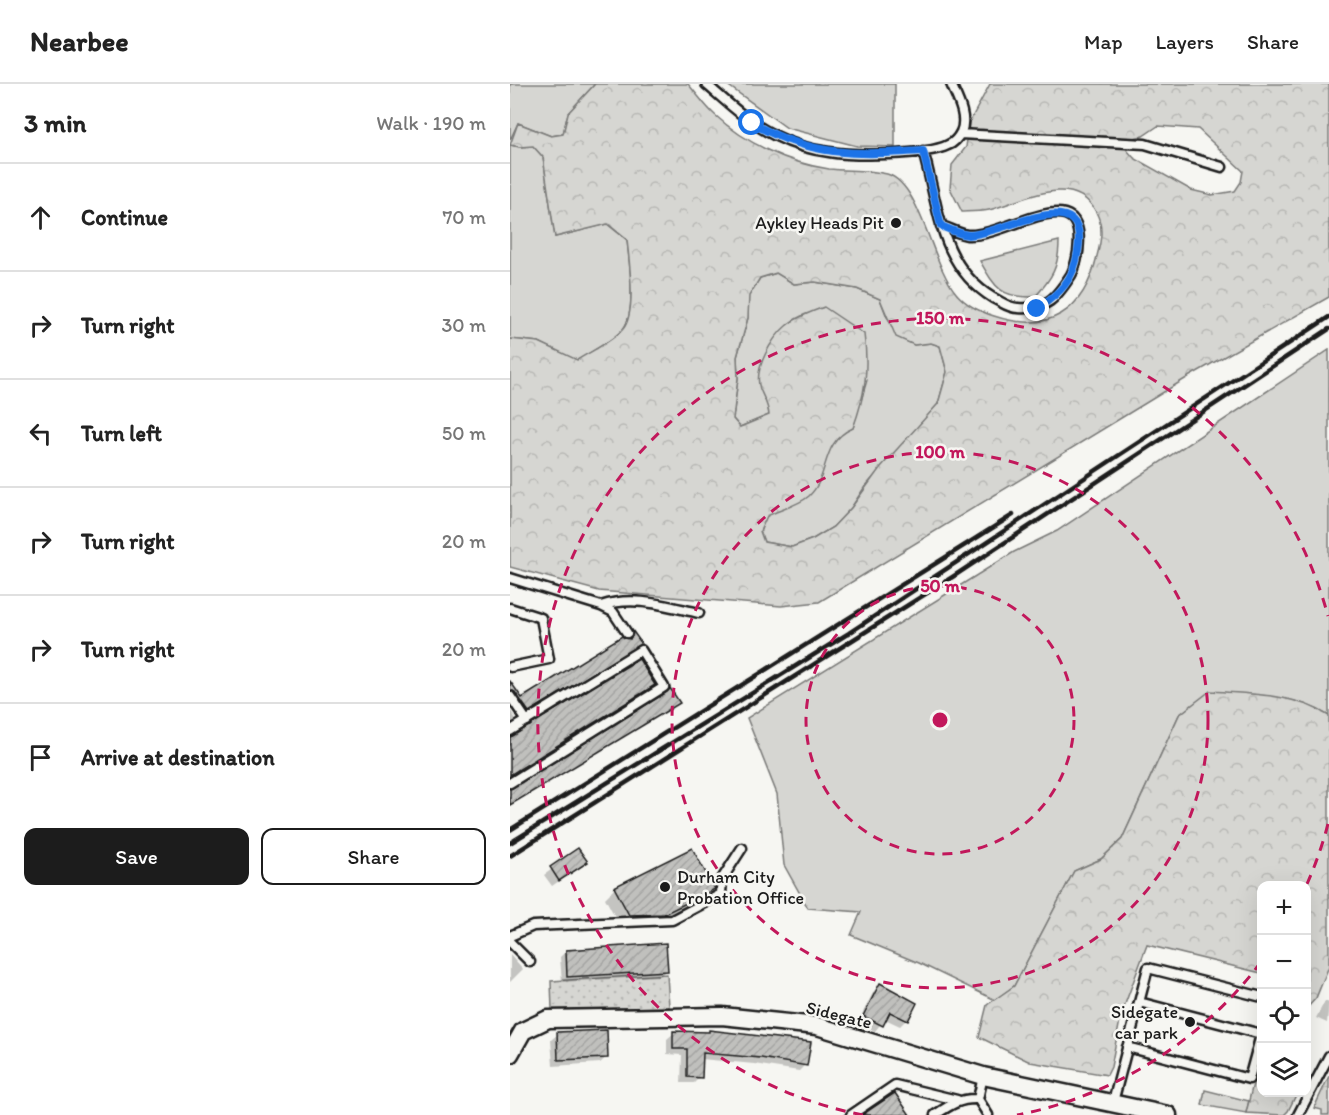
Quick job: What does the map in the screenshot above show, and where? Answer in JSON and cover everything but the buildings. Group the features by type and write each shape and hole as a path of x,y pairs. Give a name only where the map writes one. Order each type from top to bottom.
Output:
{"street":[{"name":"Sidegate","path":"510,1054 523,1031 548,1019 722,1016 817,1026 983,1076 1115,1107 1168,1115"}],"lane":[{"path":"706,84 752,123 776,137 813,149 847,154 923,151 948,146 960,134 963,117 951,84"},
{"path":"960,134 1145,144 1222,167"},
{"path":"923,151 941,226 956,261 968,280 1011,308 1037,309 1060,293 1076,267 1080,240 1073,219 1065,214 1050,213 991,231 967,235 941,226"},
{"path":"510,578 601,606 613,612 627,633"},
{"path":"601,606 615,601 636,600 699,613"},
{"path":"510,608 541,618 549,659 510,665"},
{"path":"510,783 664,687 641,650 511,729"},
{"path":"510,696 527,721"},
{"path":"510,936 533,926 672,920 721,894 722,879 742,848"},
{"path":"510,942 530,962"},
{"path":"1115,1107 1127,1047 1148,968 1257,996"},
{"path":"1139,1002 1257,1032"},
{"path":"1127,1047 1249,1079 1258,1043"},
{"path":"1298,1115 1329,1056"},
{"path":"983,1076 978,1099 988,1115"},
{"path":"851,1115 895,1085 957,1101 978,1099"},
{"path":"935,1115 957,1101"}],"green space":[{"path":"510,84 595,84 568,113 563,134 551,136 518,123 510,140"},
{"path":"595,84 688,84 711,111 727,125 753,143 783,157 829,169 880,172 899,181 917,208 939,263 956,293 973,307 989,314 1014,321 1031,322 1047,320 1061,314 1083,292 1091,275 1098,250 1101,234 1100,223 1096,212 1086,200 1075,193 1061,191 1047,192 989,210 962,212 950,188 952,165 966,147 969,123 990,84 1329,84 1329,297 1190,376 819,602 781,606 599,591 510,567 510,339 539,342 577,360 618,334 623,329 630,311 631,286 627,240 608,224 555,237 543,157 533,146 510,145 518,123 551,136 563,134 568,113","holes":["1158,126 1198,129 1243,171 1241,182 1235,191 1212,195 1191,190 1134,158 1127,150 1128,139 1143,136","776,273 794,284 815,282 857,289 880,299 896,337 914,345 931,343 940,346 947,372 938,404 880,468 851,508 833,527 813,539 792,547 764,542 760,531 767,516 809,496 816,488 835,442 842,434 853,428 865,382 866,359 864,334 824,307 794,320 775,338 761,363 760,389 769,415 740,427 733,419 738,378 737,357 748,318 749,296 760,278"]},
{"path":"726,84 895,84 895,147 857,146 787,128"},
{"path":"510,145 533,146 543,157 555,237 607,224 627,240 631,299 627,321 623,329 613,338 577,361 539,342 510,339"},
{"path":"1059,241 1058,258 1053,272 1035,297 1014,296 1001,290 995,285 980,261"},
{"path":"777,273 794,284 815,282 857,289 880,299 887,317 914,345 931,343 940,346 947,372 938,404 864,488 851,508 833,527 813,539 792,547 764,542 760,532 766,517 818,481 829,450 839,434 853,428 867,380 760,388 767,399 769,415 740,427 733,419 738,378 737,357 748,318 748,296 760,278"},
{"path":"1329,350 1329,716 1287,699 1210,692 1179,715 1122,839 1101,859 1074,871 1014,986 995,1000 919,963 851,935 861,912 808,908 784,865 777,794 747,718 1014,552 1057,531"},
{"path":"1210,691 1287,699 1316,708 1329,716 1329,966 1316,998 1311,1004 1311,881 1257,881 1257,972 1147,945 1121,1015 1111,1067 1107,1075 1030,1062 979,1037 987,1005 1014,986 1074,871 1101,859 1122,839 1179,715"},
{"path":"667,974 669,1007 552,1010 551,981"},
{"path":"1257,1067 1257,1097 1295,1097 1284,1115 1246,1113"},
{"path":"1329,1076 1329,1115 1322,1115 1322,1110 1314,1108"},
{"path":"1205,1090 1249,1101 1246,1113 1202,1105"}],"railway":[{"path":"510,843 849,633 1329,317"},
{"path":"510,856 954,576 1329,329"},
{"path":"510,830 1013,515"}],"place":[{"name":"Aykley Heads Pit","path":"896,223"},
{"name":"Durham City Probation Office","path":"665,887"},
{"name":"Sidegate car park","path":"1190,1022"}],"route":[{"path":"752,123 776,137 829,152 847,154 923,151 941,226 967,235 991,231 1050,213 1065,214 1073,219 1080,240 1076,267 1060,293 1037,309"}]}
